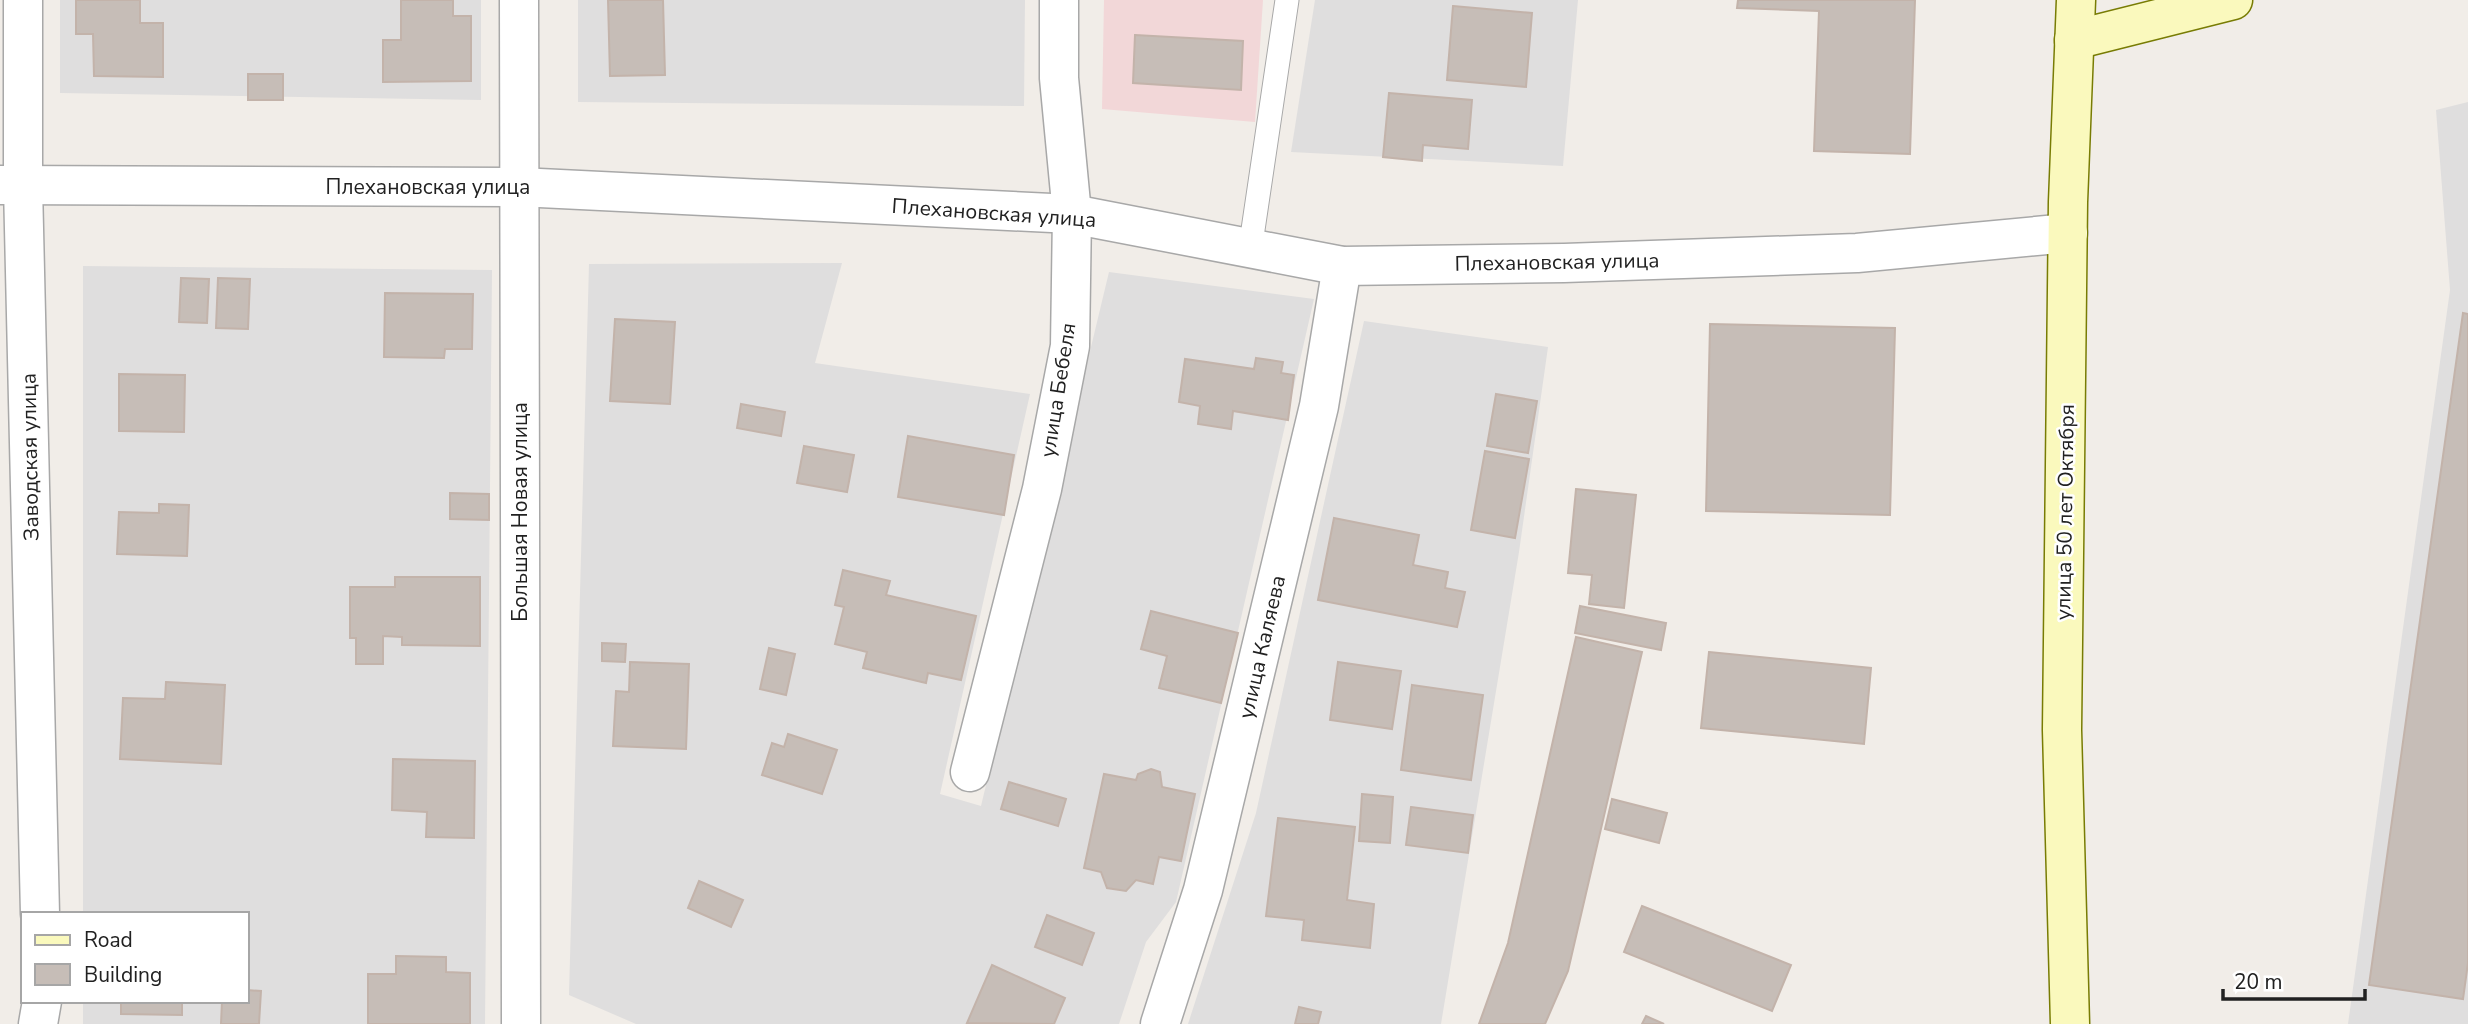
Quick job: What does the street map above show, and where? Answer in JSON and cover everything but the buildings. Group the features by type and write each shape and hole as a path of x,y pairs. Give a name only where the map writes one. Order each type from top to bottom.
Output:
{"main road":[{"name":"улица 50 лет Октября","path":"2066,1017 2062,730 2068,233 2076,0"},
{"path":"2074,40 2233,0"}],"street":[{"name":"Заводская улица","path":"23,0 12,185 40,912"},
{"name":"Большая Новая улица","path":"519,0 521,1024"},
{"name":"улица Бебеля","path":"970,772 1042,489 1070,346 1072,214 1059,78 1059,0"},
{"name":"Плехановская улица","path":"12,185 519,187 1072,214 1342,266 1564,263 1857,253 2068,233"},
{"name":"улица Каляева","path":"1160,1024 1207,876 1319,406 1342,266"},
{"path":"38,1024 42,1003"}],"lane":[{"path":"1250,250 1287,0"}],"shaded area":[{"path":"60,0 481,0 481,100 60,93"},
{"path":"578,0 1025,0 1024,106 578,102"},
{"path":"1104,0 1263,0 1255,122 1102,109"},
{"path":"1315,0 1578,0 1563,166 1291,152"},
{"path":"2468,102 2468,1024 2348,1024 2450,290 2436,110"},
{"path":"842,263 815,363 1030,394 940,794 981,806 1109,272 1314,299 1176,902 1146,942 1119,1024 636,1024 569,995 589,264"},
{"path":"83,266 492,270 485,1024 83,1024 83,1003 248,1003 248,912 83,912"},
{"path":"1364,321 1548,347 1519,552 1441,1024 1188,1024 1256,813"}]}
